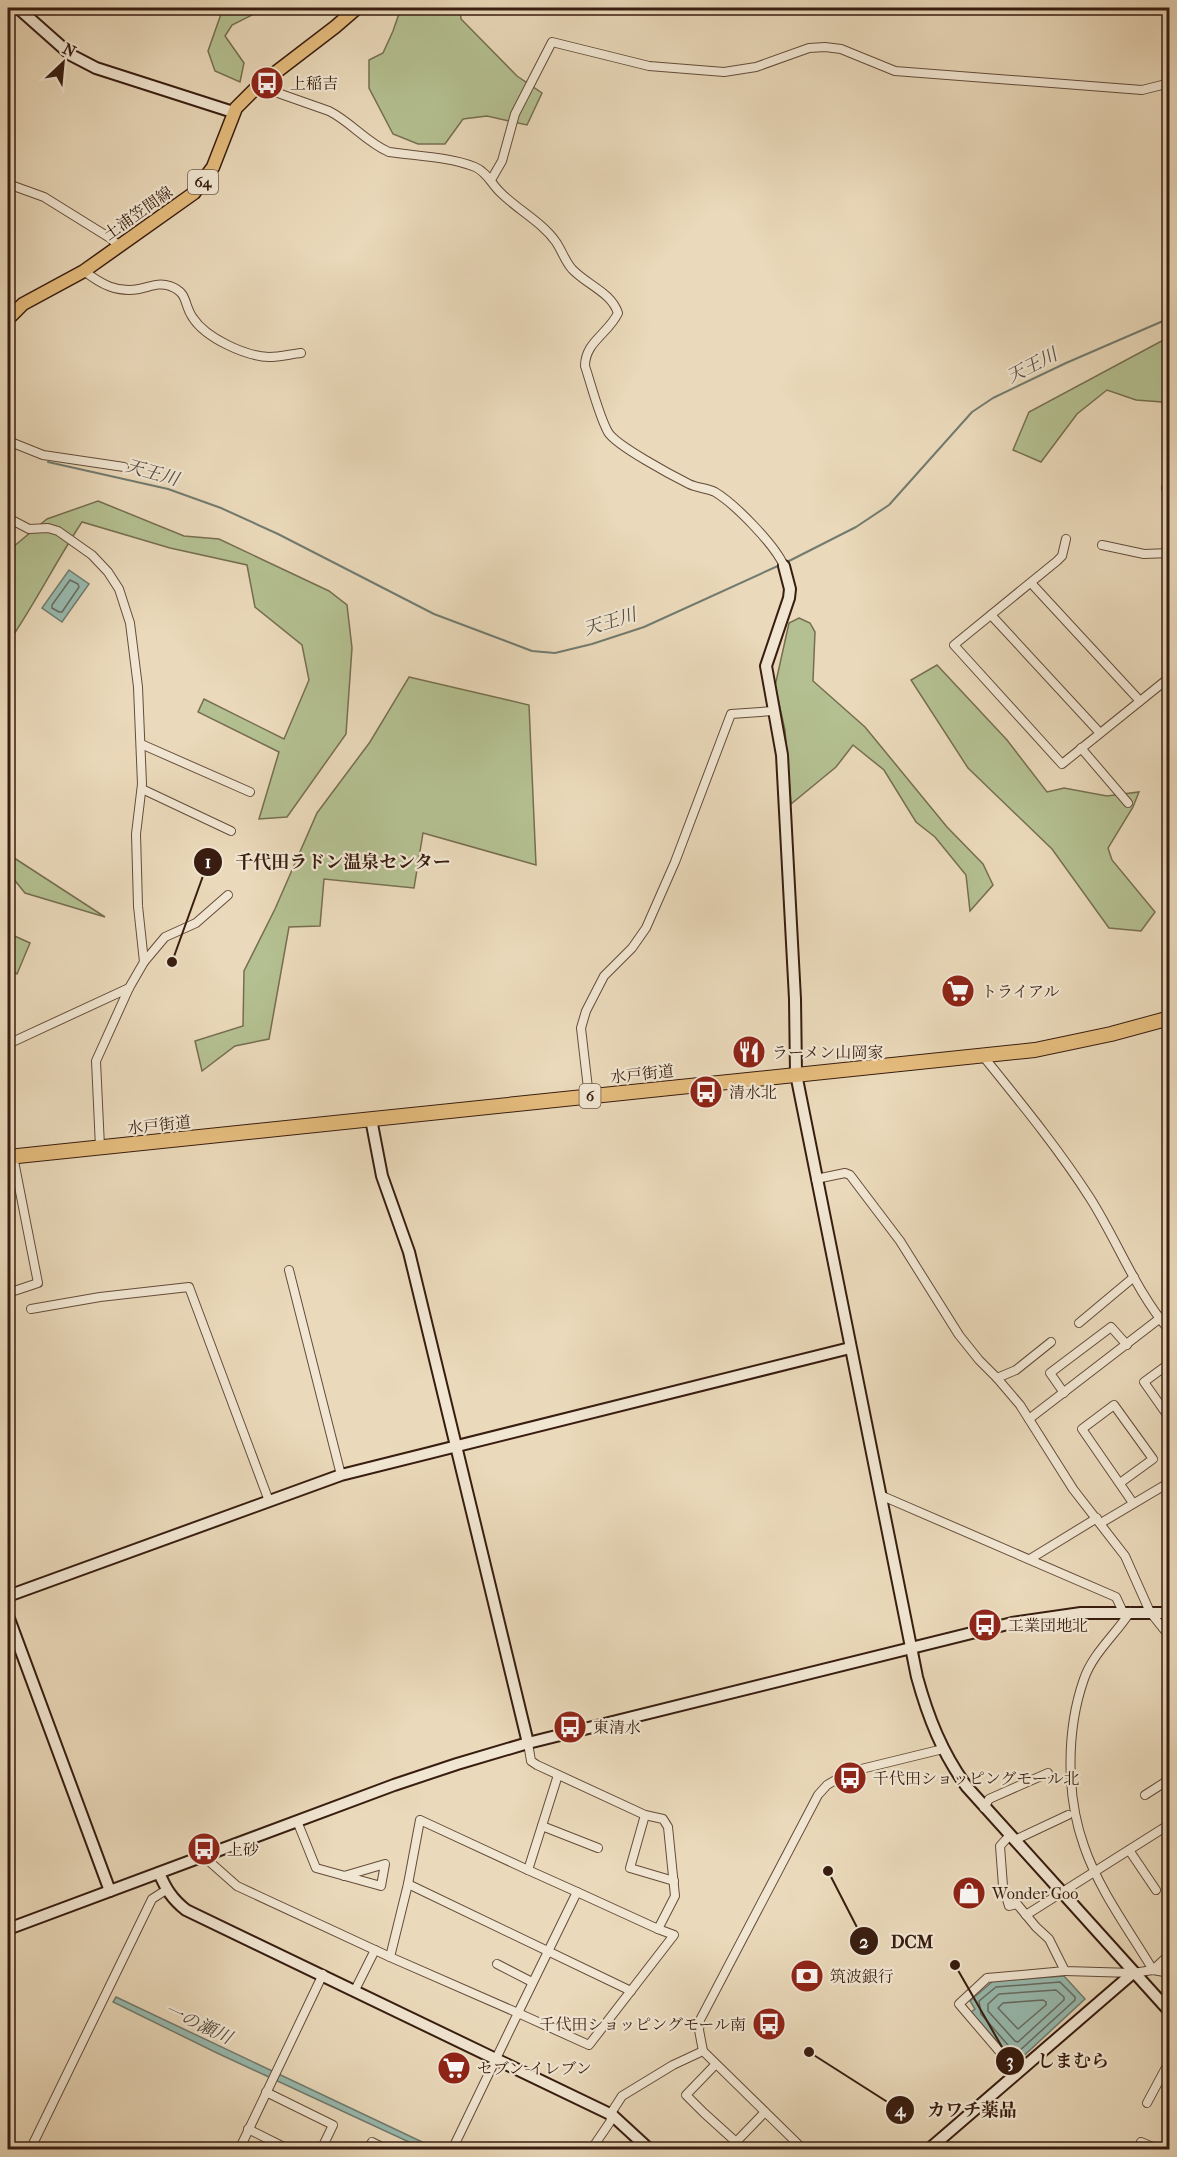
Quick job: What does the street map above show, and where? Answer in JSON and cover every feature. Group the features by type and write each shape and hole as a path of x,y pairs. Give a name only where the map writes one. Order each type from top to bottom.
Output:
{"highway":[{"name":"水戸街道","path":"10,1156 983,1056 1067,1044 1170,1018"}],"main road":[{"name":"土浦笠間線","path":"8,319 35,297 84,271 194,193 213,167 233,112 258,86 357,8"}],"street":[{"path":"18,8 71,55 96,68 233,112"},
{"path":"491,180 502,161 514,114 552,42 649,66 695,70 740,71 809,48 825,47 841,50 896,71 1142,90 1170,83"},
{"path":"258,86 329,111 374,144 389,152 470,165 479,169 500,193 538,223 557,243 563,257 573,270 615,305 618,313 615,320 591,346 585,358 585,366 608,433 630,450 690,485 714,492 753,525 782,561 790,589 789,598 766,666 782,755 795,999 796,1074 911,1650 924,1705 954,1769 984,1808 1132,1973 1170,2012"},
{"path":"8,184 44,197 120,246"},
{"path":"84,271 113,290 138,289 159,284 180,290 192,318 211,335 238,349 269,357 301,353"},
{"path":"8,441 43,455 124,467"},
{"path":"1166,488 1170,503"},
{"path":"8,518 29,529 48,528 58,531 92,555 108,573 125,603 138,687 142,789 136,834 138,906 144,962"},
{"path":"1066,539 1062,556 954,645 1062,764 1170,677"},
{"path":"1102,545 1144,554 1170,553"},
{"path":"1031,583 1140,701"},
{"path":"991,615 1100,733"},
{"path":"589,1096 581,1028 586,1011 604,976 632,948 646,928 675,862 731,714 773,711"},
{"path":"141,744 250,792"},
{"path":"1081,748 1128,803"},
{"path":"142,789 231,831"},
{"path":"100,1148 96,1061 129,988 144,962 165,937 196,923 228,895"},
{"path":"8,1044 129,988"},
{"path":"983,1056 1044,1133 1090,1198 1159,1319 1170,1331"},
{"path":"371,1119 382,1176 409,1252 458,1446 531,1761 645,1815 663,1819 668,1827 675,1896 658,1929"},
{"path":"8,1293 38,1283 10,1156"},
{"path":"816,1179 845,1173 850,1175 900,1241 958,1335 997,1378 1029,1419 1073,1489 1125,1557 1150,1612 1170,1637"},
{"path":"289,1270 341,1475"},
{"path":"1079,1323 1134,1277"},
{"path":"31,1309 100,1297 189,1287 269,1501"},
{"path":"1029,1419 1128,1346 1159,1319"},
{"path":"1064,1393 1050,1373 1111,1326 1128,1346"},
{"path":"997,1378 1016,1370 1051,1342"},
{"path":"8,1596 341,1475 850,1348"},
{"path":"1170,1363 1144,1382 1166,1407 1170,1419"},
{"path":"1120,1483 1153,1459 1114,1405 1082,1429 1133,1503"},
{"path":"1030,1559 1170,1482"},
{"path":"880,1495 1116,1597 1126,1612"},
{"path":"1126,1612 1094,1658 1084,1678 1072,1736 1071,1767 1075,1808 1084,1847 1095,1872 1153,1970"},
{"path":"8,1929 297,1821 457,1764 528,1743 911,1650 1012,1623 1060,1616 1126,1612 1170,1613"},
{"path":"8,1616 110,1891"},
{"path":"804,2150 703,2051 699,2030 704,2010 818,1795 827,1785 849,1772 943,1749"},
{"path":"984,1808 989,1799 1048,1773"},
{"path":"528,1870 558,1775"},
{"path":"1145,1795 1170,1779"},
{"path":"645,1815 630,1868 674,1881"},
{"path":"1065,1971 1049,1939 1017,1904 1009,1906 1003,1886 999,1846 1012,1838 1068,1815"},
{"path":"208,1854 211,1863 237,1886 390,1957 589,2045 674,1935 420,1820 408,1884 390,1957"},
{"path":"297,1821 316,1868 344,1876 381,1886 385,1864 344,1876"},
{"path":"542,1826 598,1848"},
{"path":"1026,1915 1129,1850 1168,1829"},
{"path":"1129,1850 1156,1890"},
{"path":"159,1873 166,1890 186,1910 612,2115 650,2150"},
{"path":"408,1884 631,1991"},
{"path":"30,2150 152,1899 166,1890"},
{"path":"452,2150 576,1892"},
{"path":"355,1990 375,1950"},
{"path":"1153,1970 1170,1954"},
{"path":"498,1964 532,1982"},
{"path":"1017,2072 958,2004 987,1978 1065,1971 1132,1973 1153,1970 1170,1973"},
{"path":"928,2150 1132,1973"},
{"path":"239,2150 323,1974"},
{"path":"591,2150 610,2122 622,2096 703,2051"},
{"path":"1147,2103 1170,2060"},
{"path":"715,2065 686,2095 745,2150"},
{"path":"266,2092 333,2125 321,2150"},
{"path":"736,2142 765,2112"},
{"path":"248,2129 290,2150"},
{"path":"368,2150 372,2142 388,2150"},
{"path":"1141,2150 1142,2142 1160,2150"}],"green space":[{"path":"220,8 266,8 232,25 225,36 244,63 240,82 215,71 208,51 221,14"},
{"path":"401,8 460,8 461,19 517,76 542,93 527,125 487,116 463,119 445,144 418,144 393,134 369,88 369,60 383,53"},
{"path":"1169,337 1169,443 1167,443 1162,402 1136,400 1107,390 1077,414 1041,462 1013,450 1029,412"},
{"path":"98,501 184,536 219,539 329,591 347,605 352,648 346,734 287,817 259,819 279,752 198,712 204,699 284,739 309,680 302,645 255,607 247,565 170,548 82,522 8,643 8,551 47,519"},
{"path":"799,618 810,623 815,632 813,681 865,727 947,827 983,864 993,885 970,911 966,875 935,837 916,822 884,770 853,745 836,767 791,804 785,730 775,686 789,623"},
{"path":"937,665 1007,740 1047,792 1064,788 1107,796 1139,792 1133,807 1108,848 1112,860 1155,912 1141,931 1109,928 1052,849 968,768 911,680"},
{"path":"409,677 529,705 536,865 423,833 414,888 324,879 320,926 289,927 269,1039 235,1046 202,1071 195,1041 243,1026 244,971 275,909 317,813 370,742"},
{"path":"8,854 105,917 25,893 8,872"},
{"path":"8,933 30,943 17,974 8,969"}],"water":[{"path":"69,570 89,584 62,622 42,608"},
{"path":"1064,1976 1085,1999 1016,2063 971,2012 975,2009 970,2001 993,1981"},
{"name":"一の瀬川","path":"116,1997 437,2149 424,2149 217,2053 113,2002"}],"waterway":[{"name":"天王川","path":"48,462 168,489 221,508 278,534 434,614 532,651 555,653 644,627 791,560 856,527 889,505 972,412 993,398 1066,363 1170,318"}],"place":[{"name":"上稲吉","path":"267,83"},
{"name":"千代田ラドン温泉センター","path":"172,962"},
{"name":"トライアル","path":"958,991"},
{"name":"ラーメン山岡家","path":"749,1052"},
{"name":"清水北","path":"706,1092"},
{"name":"工業団地北","path":"985,1625"},
{"name":"東清水","path":"570,1727"},
{"name":"千代田ショッピングモール北","path":"850,1778"},
{"name":"上砂","path":"204,1849"},
{"name":"DCM","path":"828,1871"},
{"name":"Wonder Goo","path":"969,1893"},
{"name":"しまむら","path":"955,1965"},
{"name":"筑波銀行","path":"807,1976"},
{"name":"千代田ショッピングモール南","path":"769,2024"},
{"name":"カワチ薬品","path":"809,2052"},
{"name":"セブン-イレブン","path":"454,2068"}]}
